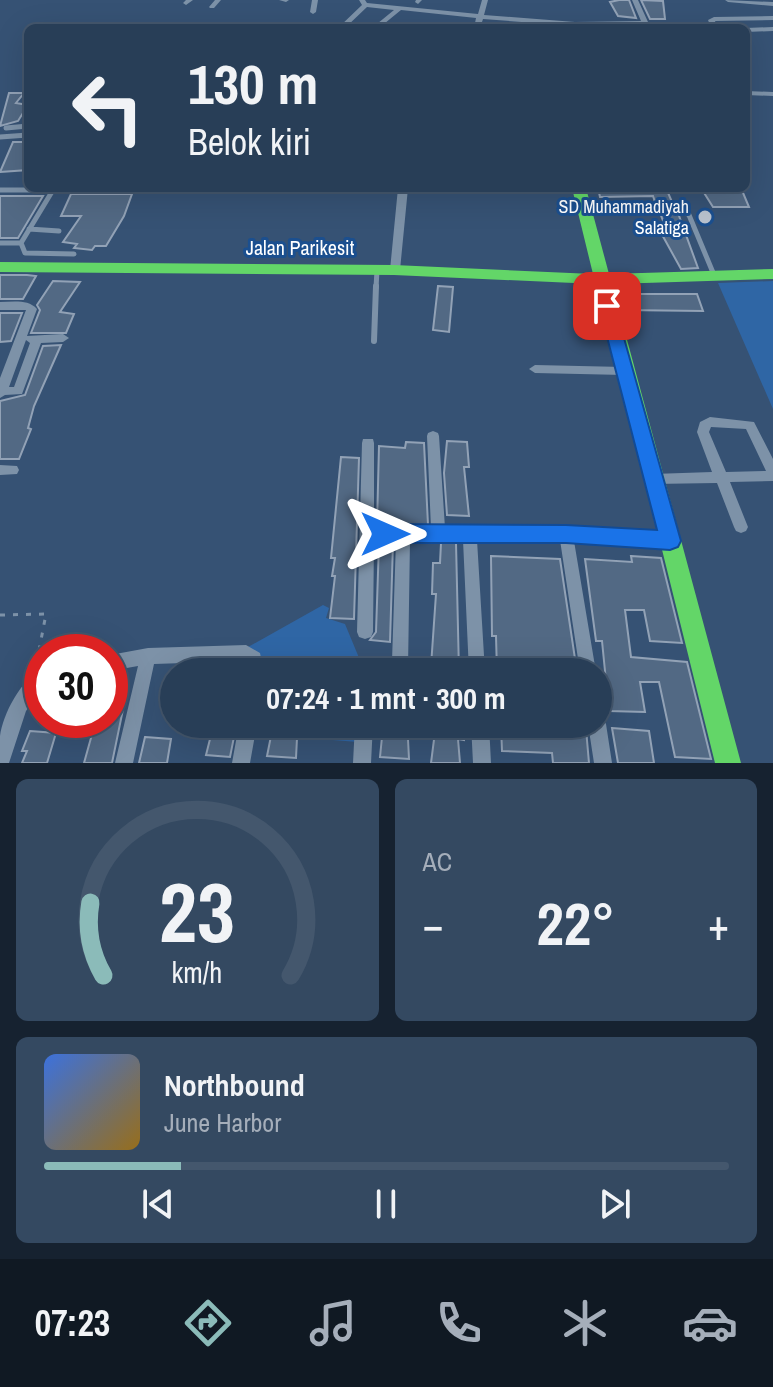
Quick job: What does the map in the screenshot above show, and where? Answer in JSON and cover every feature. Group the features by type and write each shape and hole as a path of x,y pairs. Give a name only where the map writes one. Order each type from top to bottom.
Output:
{"street":[{"path":"313,12 315,0"},
{"path":"478,24 485,0"},
{"path":"635,0 645,24"},
{"path":"712,24 711,20 714,19 772,18 769,3 728,0"},
{"path":"345,24 364,2 398,10 479,16 529,24"},
{"path":"380,24 398,10"},
{"path":"415,19 423,12"},
{"path":"750,30 773,29"},
{"path":"750,92 773,94"},
{"path":"386,270 402,192"},
{"path":"580,192 728,763"},
{"name":"Jalan Parikesit","path":"0,267 386,270 600,279 773,274"},
{"path":"0,306 26,309 20,339 0,392 18,391 37,339"},
{"path":"20,339 63,338"},
{"path":"535,369 624,371"},
{"path":"653,479 722,477 773,474 750,425 710,422 704,425 703,432 722,477 741,527"},
{"path":"433,436 438,534"},
{"path":"365,632 368,443"},
{"path":"366,534 566,534 670,541"},
{"path":"400,658 403,534"},
{"path":"470,534 476,658"},
{"path":"566,534 586,658"},
{"path":"128,660 148,656 246,653 254,658"},
{"path":"124,763 148,656"},
{"path":"0,763 7,721 24,699"},
{"path":"241,763 245,738"},
{"path":"362,763 363,738"},
{"path":"481,738 482,763"},
{"path":"599,738 603,763"}],"lane":[{"path":"6,128 24,127"},
{"path":"0,137 24,137"},
{"path":"0,190 24,190"},
{"path":"21,243 51,193 61,200"},
{"path":"582,208 679,207 689,215 714,275"},
{"path":"29,229 59,231"},
{"path":"0,243 21,243"},
{"path":"21,243 25,253 74,254"},
{"path":"374,341 386,270"}],"path":[{"path":"0,615 46,614 44,634"}],"shaded area":[{"path":"773,281 773,409 718,283"},
{"path":"323,605 329,608 326,618 345,624 359,658 260,658 248,647"},
{"path":"308,738 358,738 358,742"}],"building":[{"path":"629,0 636,18 618,16 610,2"},
{"path":"641,0 663,1 665,19 650,19"},
{"path":"9,93 24,93 16,103 24,104 18,121 0,126"},
{"path":"13,142 24,142 24,170 0,172"},
{"path":"599,192 668,192 672,202 655,202 653,196 600,197"},
{"path":"704,192 743,192 749,207 713,207"},
{"path":"71,194 132,194 124,216 106,246 95,246 92,250 74,248 77,244 63,242 81,216 61,216"},
{"path":"0,196 43,196 18,238 0,238"},
{"path":"660,213 678,213 698,268 681,269 660,231 667,231"},
{"path":"0,275 36,276 23,299 0,299"},
{"path":"53,281 80,282 60,312 74,314 66,333 31,333 40,310 37,305"},
{"path":"438,286 453,287 449,332 433,330"},
{"path":"618,294 697,294 703,311 622,310"},
{"path":"0,313 22,313 11,341 0,342"},
{"path":"61,345 34,406 28,428 31,429 19,459 0,459 0,401 25,395 43,346"},
{"path":"447,441 467,442 469,467 464,467 469,516 447,515 444,473"},
{"path":"406,442 424,443 428,525 377,525 379,446 405,448"},
{"path":"341,457 359,458 354,619 330,618 335,576 332,576 335,558 331,558"},
{"path":"379,543 393,543 390,642 370,640 376,632"},
{"path":"441,543 456,543 459,658 432,658 436,594 432,594 433,563 440,563"},
{"path":"491,556 560,559 575,658 497,658 496,636 492,636"},
{"path":"631,556 661,558 682,643 650,641 644,610 625,610 631,657 687,662 711,759 675,757 659,682 640,682 645,712 612,711 612,658 604,658 602,641 596,641 585,559 632,562"},
{"path":"612,728 649,731 654,763 618,763"},
{"path":"145,737 171,739 167,763 139,763"},
{"path":"27,738 54,738 47,763 22,763 27,751 22,751"},
{"path":"91,738 117,738 112,763 84,763"},
{"path":"210,738 234,738 230,757 206,755"},
{"path":"271,738 297,738 296,758 267,756"},
{"path":"382,738 408,739 409,759 380,757"},
{"path":"434,738 464,738 458,739 460,763 431,763"},
{"path":"501,738 587,738 589,763 553,763 552,753 502,751"}],"traffic: fast":[{"path":"580,192 728,763"},
{"path":"0,267 394,270 600,279 773,274"}],"place":[{"name":"SD Muhammadiyah Salatiga","path":"705,217"}],"route":[{"path":"385,534 566,534 670,541 607,306"}]}
